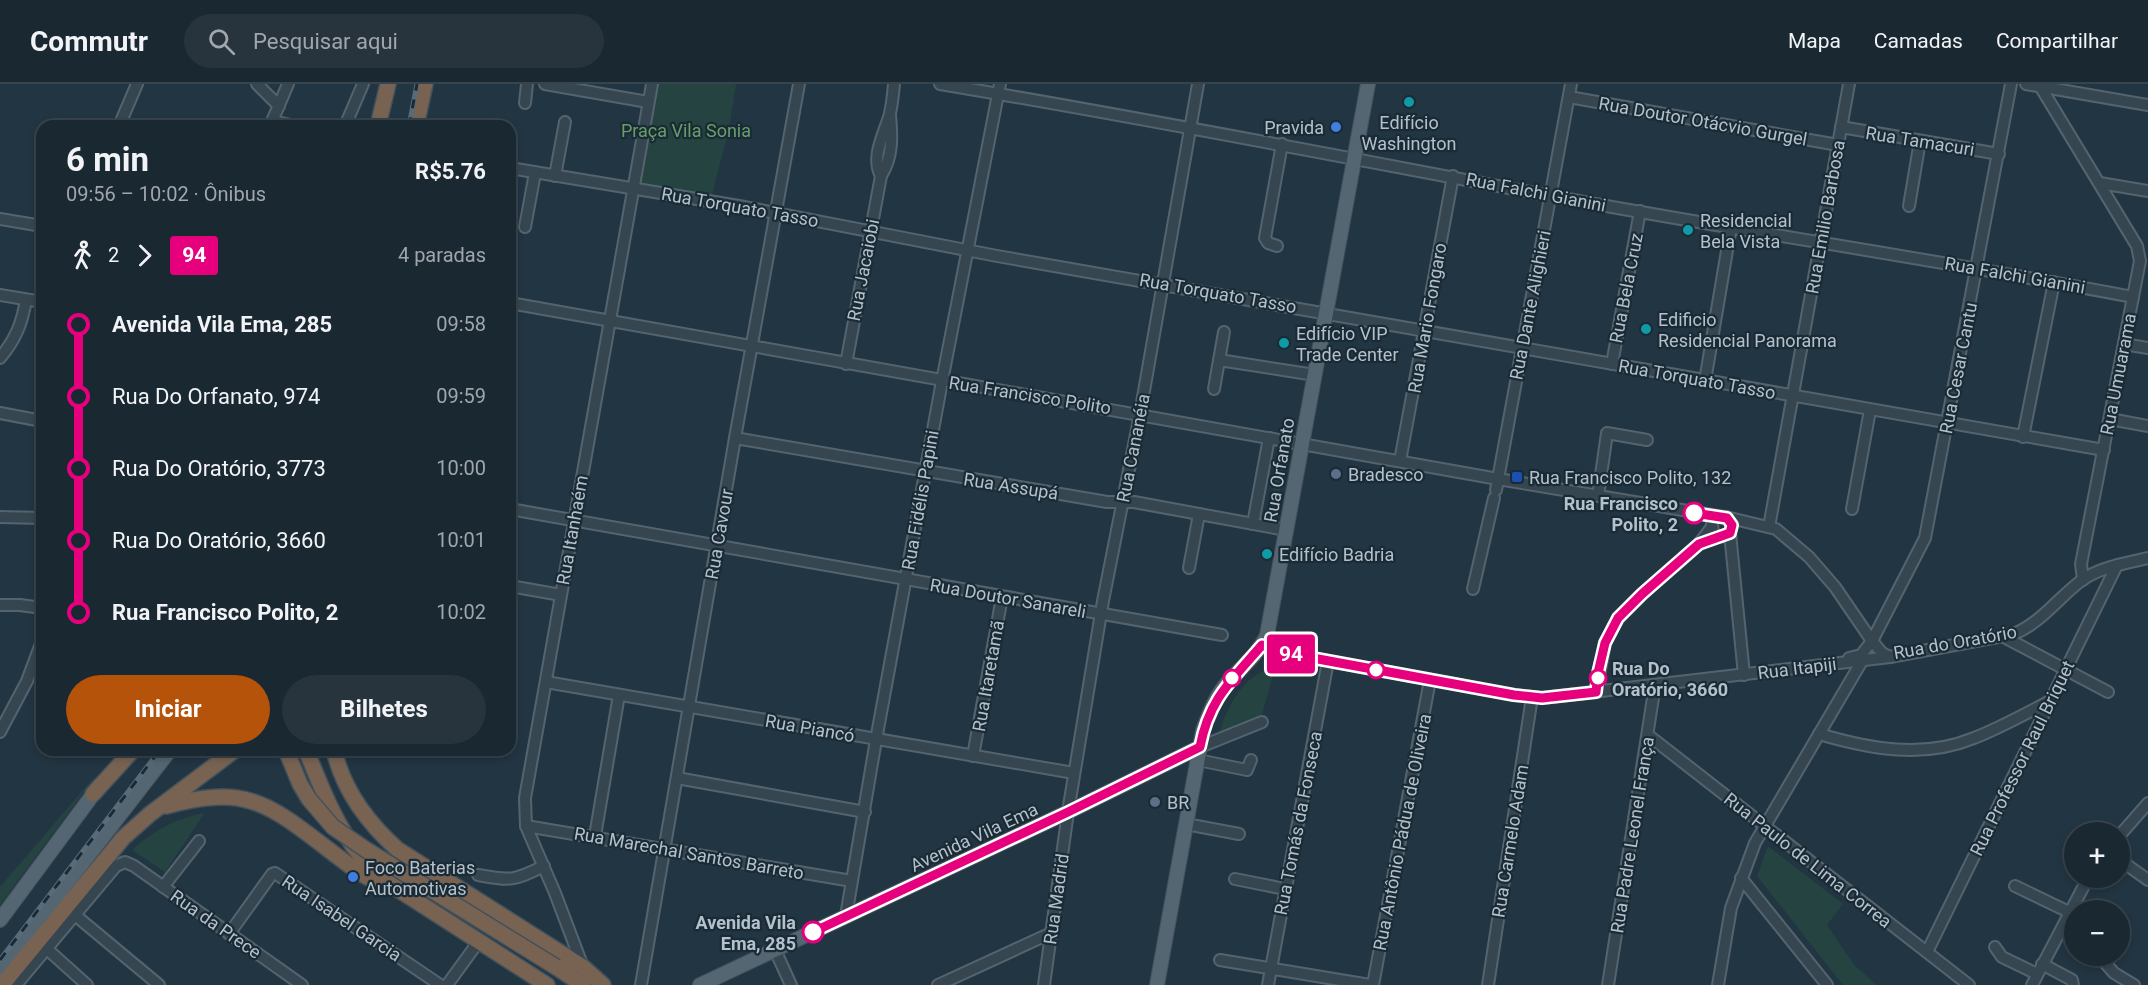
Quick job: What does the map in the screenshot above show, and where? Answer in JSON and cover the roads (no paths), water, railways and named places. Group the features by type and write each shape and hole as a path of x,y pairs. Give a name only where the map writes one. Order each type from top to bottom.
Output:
{"highway":[{"path":"379,120 388,84"},
{"path":"417,120 425,84"},
{"path":"93,794 125,756"},
{"path":"2,985 111,851 137,825 228,756"},
{"path":"288,756 309,799 333,827 583,985"},
{"path":"309,756 327,800 344,831 359,854 378,873 399,890 547,985"},
{"path":"336,756 351,795 379,833 396,849 583,967 603,985"},
{"path":"158,808 212,796 228,796 259,803 290,820 362,875 399,890"}],"main road":[{"name":"Rua Orfanato","path":"1157,985 1203,730 1222,689 1262,645 1267,635 1356,158 1366,84"},
{"name":"Avenida Vila Ema","path":"700,985 1068,812 1199,754"},
{"path":"0,970 165,756"},
{"path":"0,920 93,794"}],"street":[{"path":"122,120 137,84"},
{"path":"256,84 279,106"},
{"path":"273,120 288,84"},
{"path":"348,120 363,84"},
{"path":"525,103 527,84"},
{"path":"545,84 648,102"},
{"name":"Rua Itanhaém","path":"583,967 526,826 525,798 652,84"},
{"name":"Rua Cavour","path":"641,985 735,438 799,84"},
{"name":"Rua Jacaiobi","path":"846,364 881,176 887,167 892,141 890,115 894,84"},
{"name":"Rua Falchi Gianini","path":"940,84 999,89 1551,196 1977,268 2133,297"},
{"name":"Rua Cananéia","path":"1068,812 1101,614 1164,284 1198,84"},
{"name":"Rua Dante Alighieri","path":"1473,589 1496,489 1571,84"},
{"name":"Rua Emilio Barbosa","path":"1769,527 1849,84"},
{"name":"Rua Cesar Cantu","path":"1872,641 1924,542 2011,84"},
{"path":"2026,84 2148,105"},
{"name":"Rua Umuarama","path":"2041,85 2137,246 2144,262 2133,297 2081,564 2083,580"},
{"name":"Rua Fidélis Papini","path":"846,916 905,580 999,89"},
{"name":"Rua Doutor Otácvio Gurgel","path":"1569,97 1838,145"},
{"path":"555,176 565,122"},
{"name":"Rua Tamacuri","path":"1841,128 1999,154"},
{"path":"1909,206 1920,141"},
{"path":"1277,246 1268,243 1265,238 1282,144"},
{"name":"Rua Torquato Tasso","path":"516,169 776,213 1425,331 2104,450"},
{"path":"525,227 535,173"},
{"name":"Rua Mario Fongaro","path":"1400,461 1453,176"},
{"path":"2100,183 2148,191"},
{"name":"Rua Bela Cruz","path":"1612,364 1640,211"},
{"path":"0,219 36,225"},
{"path":"1706,381 1731,227"},
{"path":"2023,437 2054,282"},
{"path":"0,295 36,301"},
{"path":"0,358 17,336 26,300"},
{"name":"Rua Francisco Polito","path":"516,304 1400,461 1496,489 1599,496 1723,517"},
{"path":"1214,389 1224,333"},
{"path":"2124,344 2148,348"},
{"path":"1219,360 1315,375"},
{"path":"1851,509 1870,410"},
{"path":"0,413 36,420"},
{"path":"2110,419 2148,426"},
{"path":"1599,496 1607,433 1647,440"},
{"name":"Rua Assupá","path":"735,438 1107,502 1134,502 1286,530"},
{"path":"1253,524 1269,438"},
{"name":"Rua Doutor Sanareli","path":"516,510 1222,635"},
{"path":"1189,568 1199,514"},
{"path":"0,517 36,518"},
{"path":"1262,645 1280,652 1532,697 1596,692 1605,643 1618,618 1699,544 1720,534 1732,525 1723,517 1712,522 1720,534 1731,552 1744,675"},
{"name":"Rua do Oratório","path":"1723,517 1776,529 1809,557 1835,587 1872,641 1882,653 1890,657 2004,637 2028,628 2083,580 2096,572 2148,558"},
{"name":"Rua Professor Raul Briquet","path":"1927,952 2117,565"},
{"path":"516,587 561,596"},
{"name":"Rua Itaretamã","path":"973,756 1002,597"},
{"path":"0,605 36,607"},
{"path":"2004,637 2108,692"},
{"path":"1816,666 1861,655 1872,641"},
{"path":"0,732 27,681 36,657"},
{"name":"Rua Itapiji","path":"1596,692 1890,657"},
{"name":"Rua Tomás da Fonseca","path":"1268,985 1328,661"},
{"path":"1718,985 1731,908 1755,843 1862,661"},
{"name":"Rua Antônio Pádua de Oliveira","path":"1372,985 1430,680"},
{"name":"Rua Piancó","path":"546,682 1074,773"},
{"name":"Rua Padre Leonel França","path":"1608,985 1655,685"},
{"path":"596,836 619,695"},
{"name":"Rua Carmelo Adam","path":"1488,985 1532,697"},
{"path":"1819,734 1865,747 1913,750 1974,739 2050,701"},
{"name":"Avenida Vila Ema","path":"1199,754 1262,722"},
{"name":"Rua Paulo de Lima Correa","path":"1648,735 1969,985"},
{"path":"1199,754 1248,770 1251,760"},
{"path":"677,778 865,812"},
{"path":"1776,836 1774,825 1779,802"},
{"path":"2130,824 2148,803"},
{"name":"Rua Madrid","path":"1044,985 1068,812"},
{"path":"1186,824 1239,834"},
{"name":"Rua Marechal Santos Barreto","path":"526,826 852,881"},
{"path":"163,887 199,840"},
{"name":"Rua da Prece","path":"75,915 116,866 122,862 129,863 302,985"},
{"path":"478,875 516,879 544,866"},
{"path":"2130,867 2148,880"},
{"name":"Rua Isabel Garcia","path":"229,934 274,873 440,985"},
{"path":"1741,878 1827,985"},
{"path":"1235,879 1285,889"},
{"path":"2015,886 2064,907"},
{"path":"16,985 75,915 159,985"},
{"path":"2032,985 2064,926"},
{"path":"938,985 1051,933"},
{"path":"447,985 479,941"},
{"path":"1995,946 2002,957 2072,980 2073,985"},
{"path":"47,949 87,985"},
{"path":"775,950 791,985"},
{"path":"1220,960 1372,985"},
{"path":"2108,966 2134,985"}],"railway":[{"path":"410,120 417,84"},
{"path":"0,960 155,756"}],"place":[{"name":"Edifício Washington","path":"1409,102"},
{"name":"Pravida","path":"1336,127"},
{"name":"Residencial Bela Vista","path":"1688,230"},
{"name":"Edificio Residencial Panorama","path":"1646,329"},
{"name":"Edifício VIP Trade Center","path":"1284,343"},
{"name":"Bradesco","path":"1336,474"},
{"name":"Rua Francisco Polito, 132","path":"1517,477"},
{"name":"Rua Francisco Polito, 2","path":"1694,513"},
{"name":"Edifício Badria","path":"1267,554"},
{"name":"Rua Do Oratório, 3660","path":"1598,678"},
{"name":"BR","path":"1155,802"},
{"name":"Foco Baterias Automotivas","path":"353,877"},
{"name":"Avenida Vila Ema, 285","path":"813,932"}],"park label":[{"name":"Praça Vila Sonia","path":"686,130"}]}
